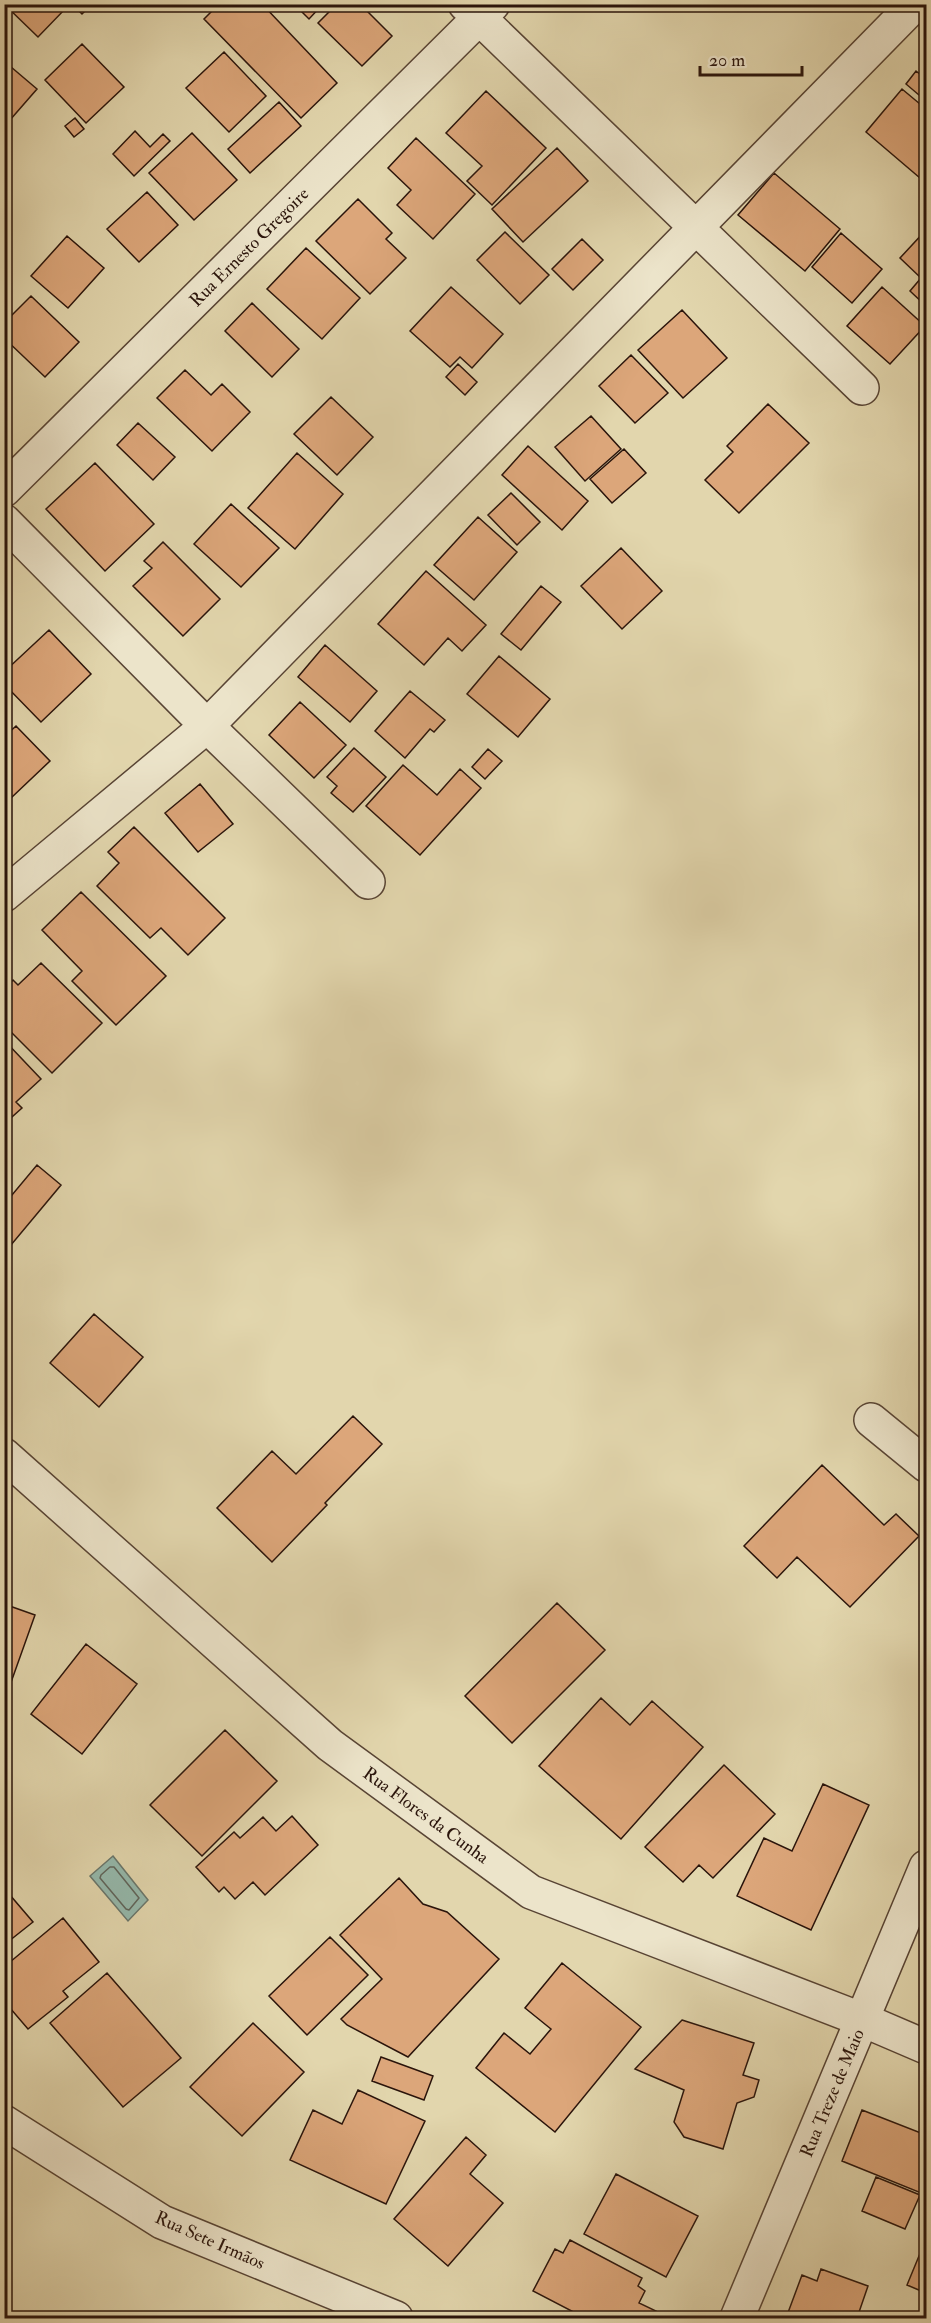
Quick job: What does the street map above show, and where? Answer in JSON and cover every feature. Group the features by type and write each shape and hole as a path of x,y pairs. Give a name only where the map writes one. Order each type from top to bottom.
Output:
{"street":[{"path":"4,896 207,726 915,4"},
{"path":"479,9 696,228 862,388"},
{"name":"Rua Ernesto Gregoire","path":"4,490 479,9"},
{"path":"4,521 207,726 368,882"},
{"path":"871,1420 927,1465"},
{"name":"Rua Flores da Cunha","path":"4,1455 330,1745 531,1892 863,2020 927,2047"},
{"name":"Rua Treze de Maio","path":"737,2319 927,1867"},
{"name":"Rua Sete Irmãos","path":"4,2122 162,2222 396,2319"}],"water":[{"path":"113,1856 148,1900 128,1921 90,1876"}],"building":[{"path":"4,4 65,4 67,7 38,37"},
{"path":"72,4 92,4 82,14"},
{"path":"219,4 262,4 337,83 301,118 204,19"},
{"path":"294,4 323,4 309,19"},
{"path":"337,4 360,4 392,36 362,66 318,23"},
{"path":"82,44 124,87 86,123 45,80"},
{"path":"224,52 266,96 229,132 186,88"},
{"path":"4,61 37,89 10,120 4,116"},
{"path":"916,71 926,79 926,101 906,84"},
{"path":"902,89 926,109 926,171 920,178 866,132"},
{"path":"486,91 546,148 492,205 467,181 482,166 446,133"},
{"path":"279,102 301,126 250,173 228,149"},
{"path":"75,118 84,129 74,137 65,126"},
{"path":"135,131 150,147 163,134 170,141 134,176 113,154"},
{"path":"192,133 237,180 194,220 149,173"},
{"path":"416,138 475,194 433,239 397,205 411,190 388,168"},
{"path":"557,148 588,181 523,242 492,209"},
{"path":"774,173 840,229 805,271 738,215"},
{"path":"147,192 178,225 139,262 107,229"},
{"path":"358,199 392,233 386,239 406,258 370,294 316,241"},
{"path":"926,230 926,306 910,291 921,278 900,258"},
{"path":"505,232 549,275 520,304 477,260"},
{"path":"841,233 882,269 852,303 812,267"},
{"path":"67,236 104,268 68,308 31,276"},
{"path":"582,239 603,260 573,290 552,269"},
{"path":"306,248 360,298 322,339 267,289"},
{"path":"451,287 503,334 472,368 460,357 450,367 410,331"},
{"path":"882,287 925,326 890,364 847,326"},
{"path":"31,296 79,342 45,377 4,338 4,323"},
{"path":"252,303 299,349 272,377 225,331"},
{"path":"682,310 727,358 683,398 638,350"},
{"path":"631,355 668,393 635,423 599,386"},
{"path":"458,364 477,382 465,395 446,377"},
{"path":"185,370 211,395 222,384 250,412 212,451 157,398"},
{"path":"331,397 373,437 337,475 294,434"},
{"path":"768,404 809,443 739,513 705,480 733,452 727,446"},
{"path":"591,416 621,449 585,481 555,447"},
{"path":"138,423 175,457 153,480 117,445"},
{"path":"528,446 588,501 562,530 502,475"},
{"path":"624,449 646,473 612,503 590,479"},
{"path":"297,453 343,494 295,549 248,508"},
{"path":"95,463 154,524 105,571 46,509"},
{"path":"511,493 540,522 517,545 488,515"},
{"path":"231,504 279,548 241,587 194,544"},
{"path":"478,517 517,552 474,600 434,565"},
{"path":"163,542 220,599 183,636 133,586 152,568 144,561"},
{"path":"621,548 662,591 622,629 581,586"},
{"path":"426,571 486,625 462,651 448,638 424,665 378,624"},
{"path":"541,586 561,602 521,650 501,634"},
{"path":"49,630 91,674 41,722 4,684 4,672"},
{"path":"325,645 377,691 350,722 298,677"},
{"path":"499,656 550,699 518,737 467,694"},
{"path":"410,691 445,720 434,732 430,729 405,758 375,731"},
{"path":"300,702 346,745 314,778 269,735"},
{"path":"16,726 50,761 11,798 4,791 4,737"},
{"path":"354,748 386,777 353,812 331,793 337,786 327,777"},
{"path":"488,749 502,761 485,779 472,767"},
{"path":"403,765 437,795 460,769 481,788 420,855 366,806"},
{"path":"200,784 233,824 198,852 165,813"},
{"path":"134,827 225,918 188,955 161,928 150,938 97,886 119,863 108,852"},
{"path":"81,892 166,976 116,1025 72,981 82,971 42,930"},
{"path":"41,963 102,1023 52,1073 4,1025 4,989 13,980 18,985"},
{"path":"4,1040 41,1079 16,1102 22,1108 4,1124"},
{"path":"37,1165 61,1185 11,1245 4,1239 4,1189 12,1195"},
{"path":"94,1314 143,1357 99,1407 50,1363"},
{"path":"353,1416 382,1444 272,1562 217,1508 272,1451 296,1474"},
{"path":"822,1465 884,1525 896,1514 919,1536 850,1607 797,1557 777,1578 744,1546"},
{"path":"557,1603 605,1650 512,1743 465,1696"},
{"path":"4,1604 35,1615 4,1702"},
{"path":"86,1644 137,1684 82,1754 31,1714"},
{"path":"601,1698 630,1725 652,1701 703,1747 621,1839 539,1766"},
{"path":"225,1730 277,1781 202,1856 150,1805"},
{"path":"724,1765 775,1814 713,1878 699,1865 683,1882 645,1847"},
{"path":"823,1784 869,1805 811,1930 737,1896 764,1838 792,1851"},
{"path":"292,1816 318,1845 265,1895 253,1882 235,1899 224,1887 219,1892 196,1867 234,1832 240,1838 263,1817 276,1831"},
{"path":"399,1878 423,1904 447,1912 499,1959 408,2057 347,2025 341,2019 382,1979 340,1935"},
{"path":"4,1888 33,1922 4,1945"},
{"path":"63,1918 99,1962 63,1991 68,1997 28,2029 4,2001 4,1967"},
{"path":"330,1937 368,1975 307,2035 269,1996"},
{"path":"562,1963 641,2027 555,2132 476,2068 504,2033 530,2054 551,2029 525,2008"},
{"path":"107,1973 181,2058 123,2107 50,2023"},
{"path":"682,2020 754,2043 743,2075 759,2080 754,2097 737,2103 723,2149 684,2137 674,2122 684,2090 635,2069"},
{"path":"253,2023 304,2072 242,2136 190,2087"},
{"path":"381,2057 433,2076 424,2100 372,2081"},
{"path":"358,2090 425,2121 386,2204 290,2160 313,2110 342,2124"},
{"path":"862,2110 926,2135 926,2195 842,2161"},
{"path":"466,2137 486,2155 470,2174 503,2203 448,2266 394,2219"},
{"path":"616,2174 698,2216 666,2277 584,2234"},
{"path":"876,2177 920,2195 905,2229 862,2211"},
{"path":"926,2239 926,2293 907,2285"},
{"path":"570,2240 642,2278 638,2286 645,2291 639,2303 656,2311 652,2318 585,2318 533,2291 555,2249 563,2253"},
{"path":"821,2269 868,2286 857,2318 786,2318 802,2275 817,2281"}]}
